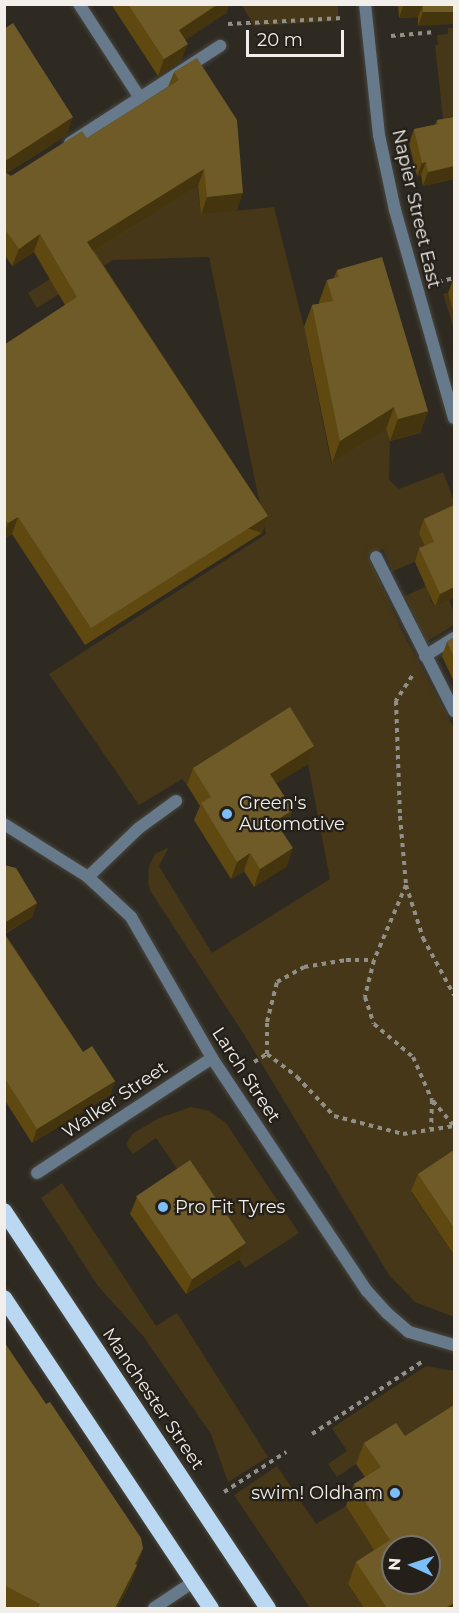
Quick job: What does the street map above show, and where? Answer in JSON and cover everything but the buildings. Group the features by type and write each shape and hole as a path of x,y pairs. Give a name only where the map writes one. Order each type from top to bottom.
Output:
{"highway":[{"name":"Manchester Street","path":"4,1211 268,1608"},
{"path":"4,1298 211,1608"}],"street":[{"path":"79,4 140,98"},
{"name":"Napier Street East","path":"365,4 372,80 388,181 427,329 454,418"},
{"path":"63,148 220,46"},
{"path":"376,557 454,711"},
{"path":"425,656 454,638"},
{"path":"88,877 139,828 176,801"},
{"name":"Larch Street","path":"4,824 88,877 131,917 212,1058 374,1298 409,1332 454,1345"},
{"name":"Walker Street","path":"37,1173 212,1058"},
{"path":"154,1608 193,1582"}],"path":[{"path":"219,28 226,24 344,18"},
{"path":"387,36 435,33"},
{"path":"434,284 454,278"},
{"path":"425,656 396,701 400,816 406,885 423,938 454,995"},
{"path":"406,885 374,960 365,997 374,1024 413,1057 432,1100 454,1126"},
{"path":"267,1054 267,1022 277,982 303,967 346,960 374,960"},
{"path":"254,1062 267,1054"},
{"path":"267,1054 297,1077 334,1116 403,1134 454,1126"},
{"path":"431,1129 432,1100"},
{"path":"312,1434 423,1361"},
{"path":"224,1492 286,1452"}],"shaded area":[{"path":"242,5 338,5 338,21 254,26"},
{"path":"448,28 454,28 454,116 443,119 435,45 438,45 437,35 448,34"},
{"path":"197,184 201,214 274,207 304,327 331,462 386,429 390,441 389,480 399,489 443,472 454,501 454,517 429,556 393,571 383,549 368,555 402,631 454,728 454,1163 411,1192 454,1255 454,1317 415,1302 389,1275 245,1036 151,892 148,883 149,866 155,854 169,847 159,866 212,953 330,879 308,764 283,725 187,785 182,779 139,805 49,674 266,534 209,257 113,260 37,308 28,293"},
{"path":"448,293 454,315 454,329 443,294"},
{"path":"424,583 443,588 429,595 434,607 449,600 454,612 454,625 426,642 405,596 425,587"},
{"path":"191,1107 209,1111 226,1123 299,1233 245,1268 156,1138 133,1154 128,1148 127,1143 132,1134 159,1118"},
{"path":"62,1183 156,1326 177,1313 268,1457 228,1482 211,1434 143,1336 98,1286 41,1198"},
{"path":"426,1366 454,1371 454,1422 356,1464 337,1477 328,1464 347,1451 332,1428"},
{"path":"277,1466 316,1524 346,1506 381,1560 348,1584 364,1608 310,1608 234,1495"}],"place":[{"name":"Green's Automotive","path":"227,814"},
{"name":"Pro Fit Tyres","path":"163,1207"},
{"name":"swim! Oldham","path":"395,1493"}]}
